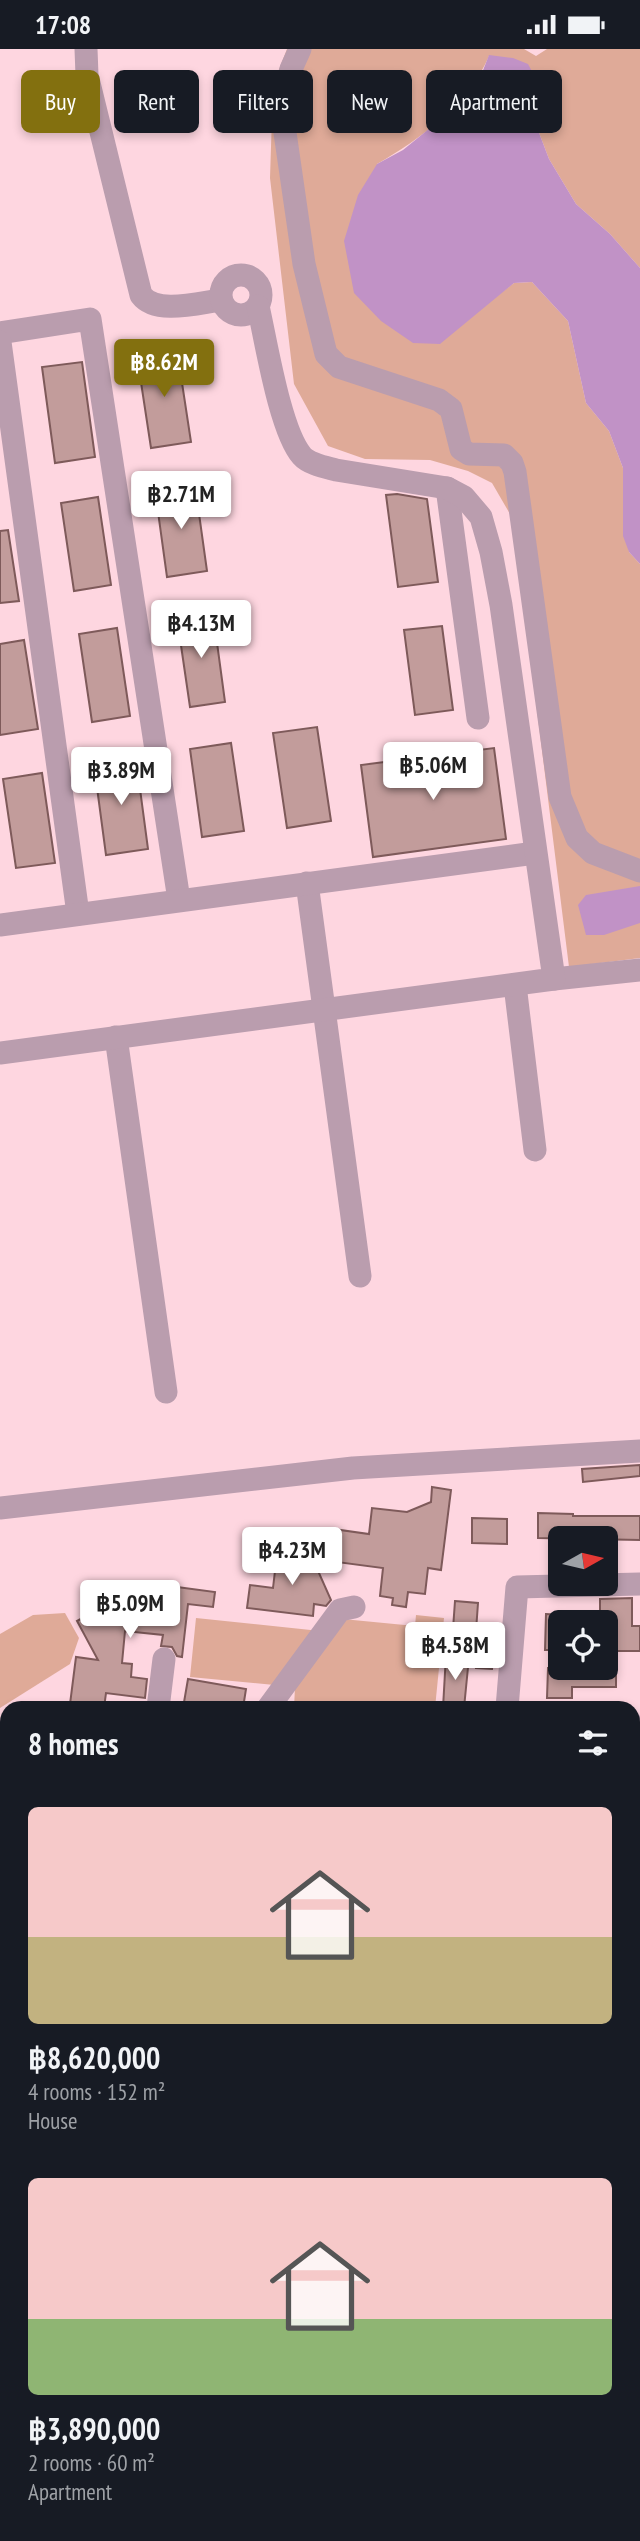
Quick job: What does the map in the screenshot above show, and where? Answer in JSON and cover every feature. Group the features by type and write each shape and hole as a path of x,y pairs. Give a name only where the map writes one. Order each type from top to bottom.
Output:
{"street":[{"path":"86,49 87,75 141,295 146,302 163,307 221,300"},
{"path":"300,49 281,105 304,264 327,354 340,367 439,400 451,409 461,449 469,454 504,455 512,463 560,797 577,838 593,853 640,871"},
{"path":"244,275 260,286 261,299 258,306 248,314 235,315 221,300 222,287 231,277 244,275"},
{"path":"258,306 282,411 302,457 336,470 447,488 464,497 481,517 502,605 554,979"},
{"path":"0,333 90,319 178,900"},
{"path":"0,342 78,914"},
{"path":"447,488 478,718"},
{"path":"0,925 535,853"},
{"path":"307,883 360,1276"},
{"path":"0,1052 554,979 640,971"},
{"path":"515,985 535,1150"},
{"path":"116,1037 166,1392"},
{"path":"0,1508 353,1468 640,1451"},
{"path":"508,1701 517,1587 640,1584"},
{"path":"273,1701 340,1610 354,1607"},
{"path":"159,1701 164,1659"}],"shaded area":[{"path":"287,49 524,49 536,56 547,49 640,49 640,268 610,234 576,204 549,159 539,133 562,133 562,70 518,70 489,56 482,70 426,70 426,131 377,164 493,299 514,283 532,282 568,321 586,403 609,431 623,468 629,552 640,564 640,958 569,967 517,550 510,514 492,483 468,471 430,460 365,459 328,446 294,384 270,178 271,133 313,133 313,70 279,70"},
{"path":"489,55 513,58 528,64 531,70 483,70"},
{"path":"426,131 539,133 549,159 576,204 610,234 640,268 640,564 629,552 623,536 623,468 609,431 586,403 568,321 532,282 514,283 440,344 413,343 381,321 354,293 344,241 358,195 377,164 403,150"},
{"path":"640,886 640,923 604,935 586,935 578,905 586,895"},
{"path":"65,1613 79,1638 70,1664 11,1701 0,1701 0,1634 33,1615"},
{"path":"416,1615 444,1618 436,1701 294,1701 295,1687 190,1677 196,1618 320,1631 322,1617 415,1626"}],"building":[{"path":"177,350 191,442 151,448 137,356"},
{"path":"82,362 95,457 55,463 42,367"},
{"path":"195,485 207,571 167,577 155,490"},
{"path":"386,495 427,499 438,582 398,587"},
{"path":"98,497 111,585 74,591 61,503"},
{"path":"8,530 19,601 0,603 0,531"},
{"path":"213,613 225,702 190,707 177,618"},
{"path":"442,626 453,710 415,715 404,630"},
{"path":"117,628 130,716 92,722 79,634"},
{"path":"24,640 38,729 0,735 0,644"},
{"path":"317,727 331,821 287,828 273,733"},
{"path":"231,743 244,831 202,837 190,749"},
{"path":"494,748 506,839 373,857 361,765"},
{"path":"136,759 148,849 106,855 94,765"},
{"path":"42,773 55,863 16,868 3,779"},
{"path":"640,1465 640,1476 583,1482 582,1469"},
{"path":"432,1487 451,1490 441,1570 428,1568 425,1594 408,1592 406,1607 392,1605 393,1598 380,1596 383,1568 329,1561 333,1529 369,1534 372,1508 407,1512 431,1502"},
{"path":"538,1513 640,1516 640,1540 618,1540 618,1526 548,1526 548,1538 538,1538"},
{"path":"472,1518 507,1519 507,1544 472,1543"},
{"path":"307,1546 331,1600 326,1606 314,1604 313,1616 247,1608 250,1585 273,1588 275,1571 271,1561"},
{"path":"177,1587 215,1592 213,1607 188,1604 182,1657 177,1656 172,1647 161,1646 163,1635 125,1631 122,1663 132,1664 131,1677 147,1679 145,1698 106,1693 105,1701 70,1701 76,1657 98,1660 77,1621 131,1592 177,1590"},
{"path":"632,1598 632,1626 640,1626 640,1651 618,1651 618,1610 600,1610 600,1599"},
{"path":"455,1601 478,1603 476,1631 453,1629"},
{"path":"546,1614 548,1650 545,1650"},
{"path":"477,1654 493,1656 492,1669 476,1668"},
{"path":"446,1655 469,1657 465,1701 443,1701"},
{"path":"548,1668 548,1680 616,1680 616,1687 572,1687 572,1698 547,1698"},
{"path":"188,1679 246,1689 244,1701 184,1701"}]}
